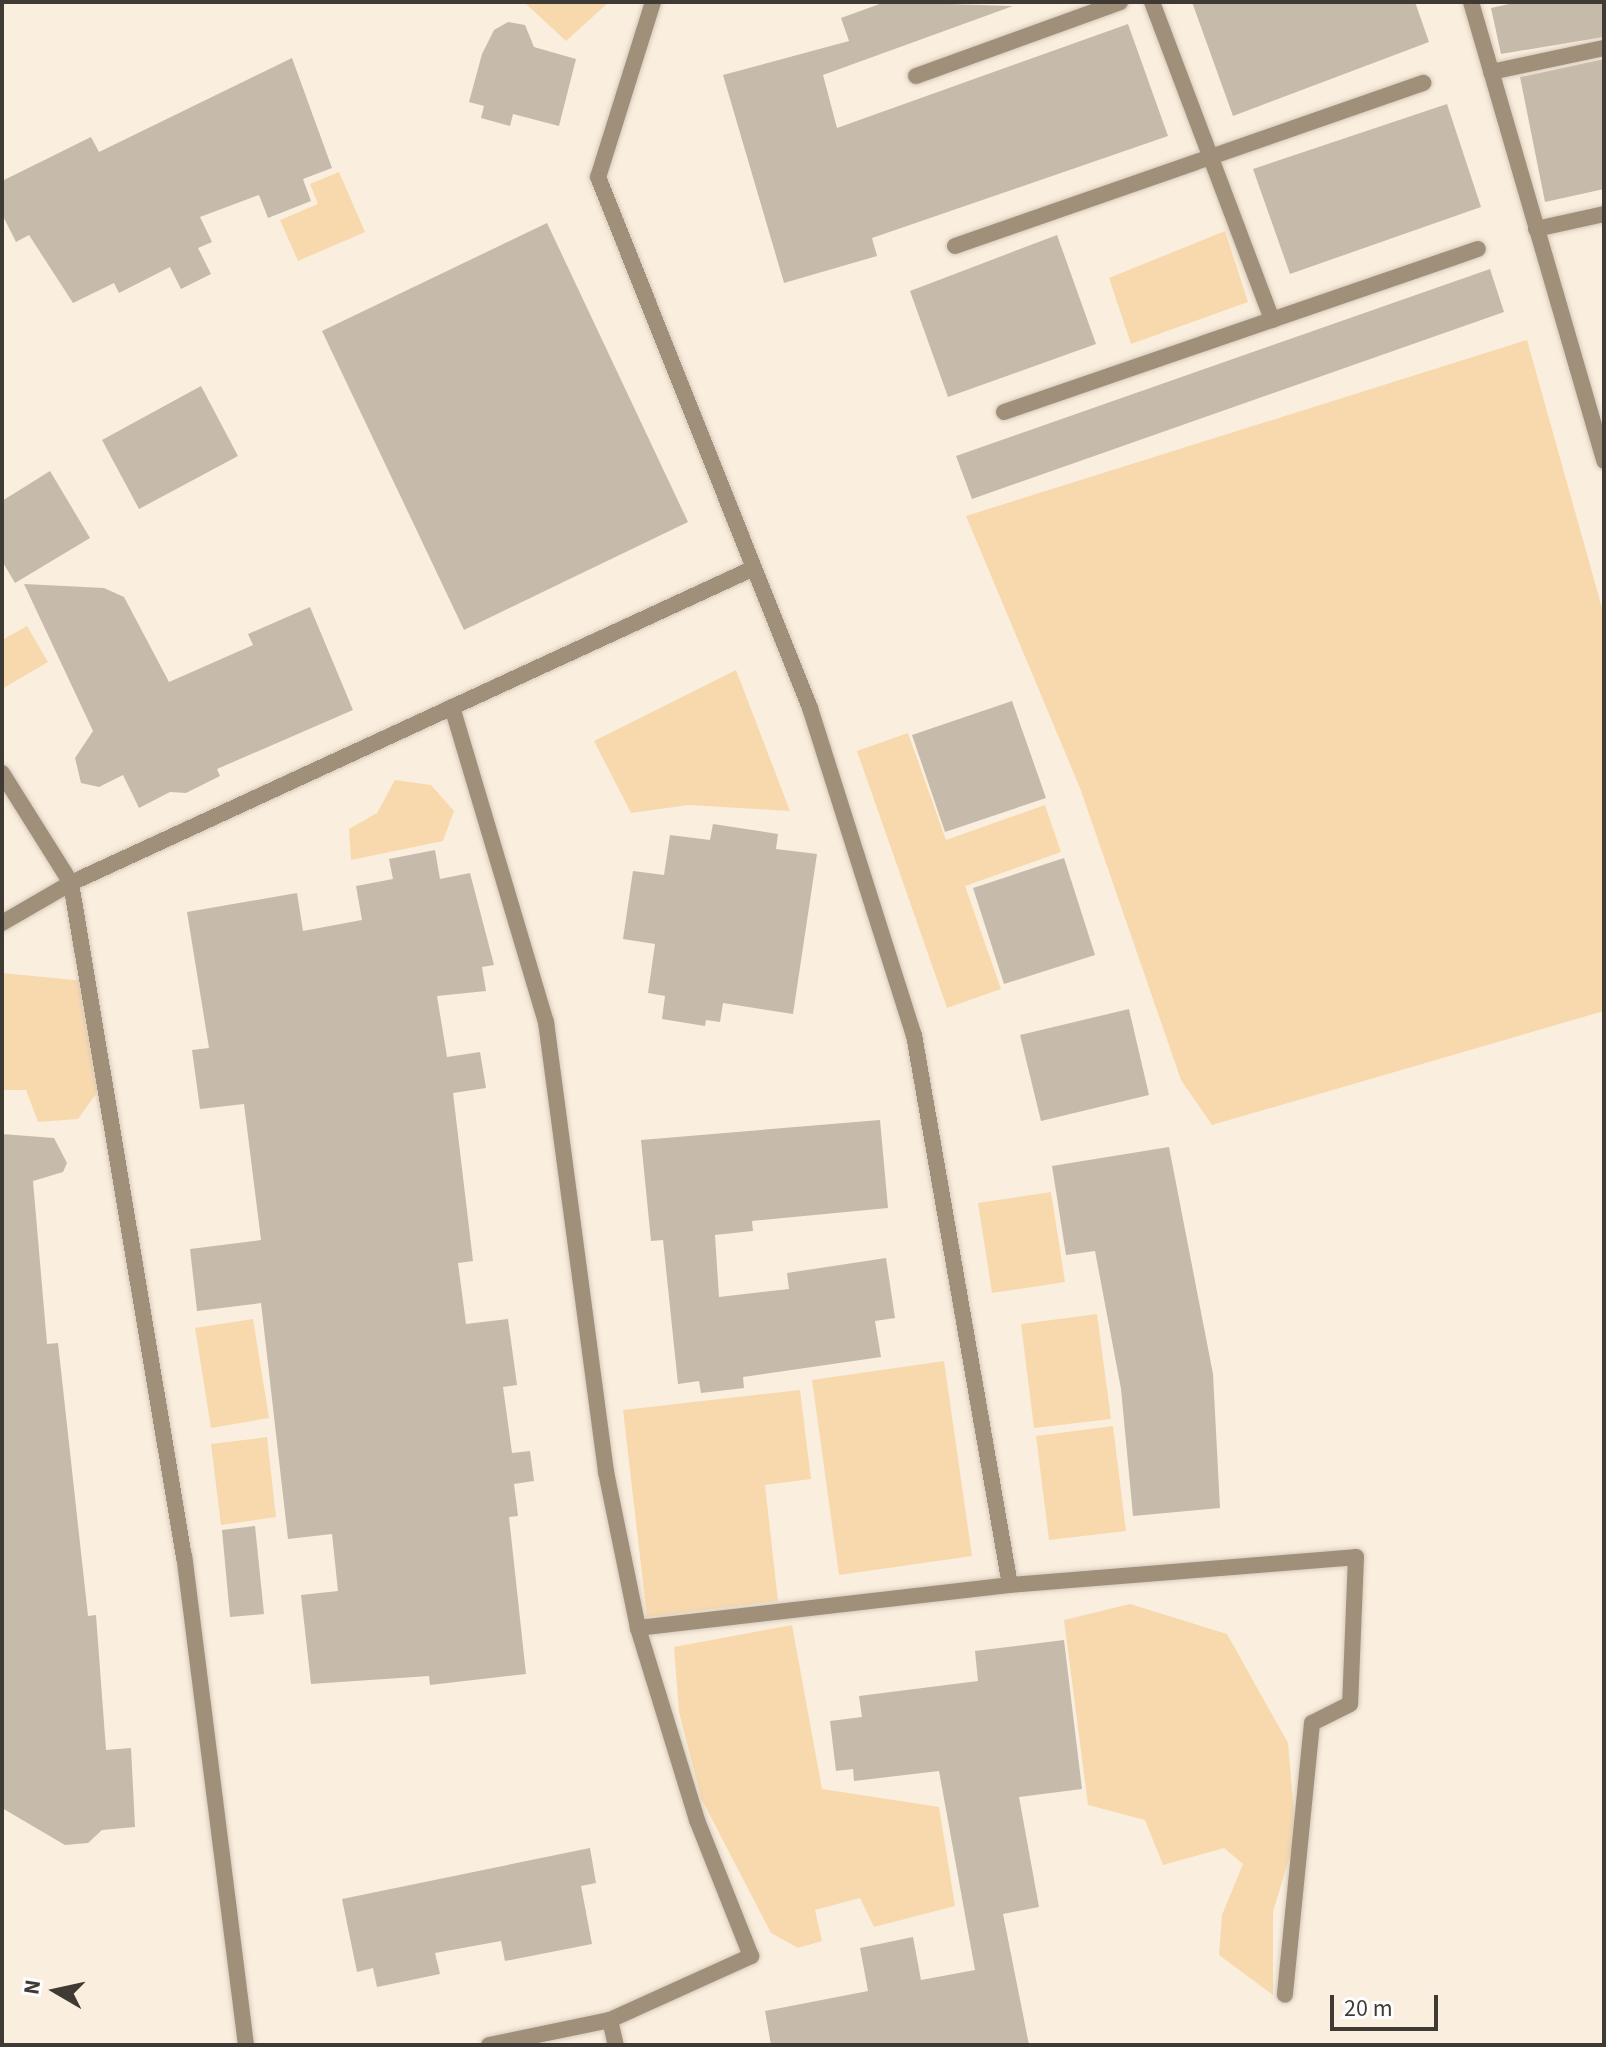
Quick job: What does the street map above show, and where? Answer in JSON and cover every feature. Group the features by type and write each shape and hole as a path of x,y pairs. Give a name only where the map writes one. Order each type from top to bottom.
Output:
{"street":[{"path":"653,2 598,177 810,708 914,1035 1010,1585"},
{"path":"916,76 1120,2"},
{"path":"1152,2 1272,320"},
{"path":"1471,2 1603,457"},
{"path":"1491,72 1604,48"},
{"path":"955,246 1423,83"},
{"path":"1536,229 1604,214"},
{"path":"1004,412 1478,249"},
{"path":"2,923 71,883 754,568"},
{"path":"452,707 546,1022 606,1472 638,1628 697,1820 751,1956 610,2020 489,2045"},
{"path":"2,773 71,883 184,1557 246,2045"},
{"path":"638,1628 1010,1585 1356,1557 1350,1704 1312,1723 1285,1995"},
{"path":"610,2020 616,2045"}],"shaded area":[{"path":"524,2 609,2 566,41"},
{"path":"339,172 365,232 298,261 280,220 318,204 310,184"},
{"path":"1225,231 1248,302 1131,344 1109,278"},
{"path":"1527,340 1604,615 1604,1011 1212,1125 1181,1080 1080,788 966,516"},
{"path":"27,626 48,662 2,689 2,640"},
{"path":"736,670 790,811 689,805 631,813 594,741"},
{"path":"908,733 946,840 1045,805 1061,852 965,886 1001,989 947,1008 857,751"},
{"path":"395,780 431,785 454,811 443,841 351,860 349,829 377,813"},
{"path":"2,973 85,981 101,1087 78,1119 38,1122 26,1090 2,1090"},
{"path":"1051,1192 1065,1282 992,1293 978,1203"},
{"path":"1097,1314 1111,1419 1034,1428 1021,1324"},
{"path":"253,1319 269,1418 211,1428 195,1328"},
{"path":"944,1361 972,1556 839,1575 812,1380"},
{"path":"800,1390 811,1479 765,1485 778,1601 647,1617 623,1410"},
{"path":"1113,1426 1126,1531 1049,1540 1036,1436"},
{"path":"267,1437 276,1517 221,1525 211,1444"},
{"path":"1130,1604 1227,1634 1288,1743 1296,1835 1273,1912 1273,1995 1219,1955 1222,1915 1243,1864 1224,1848 1163,1865 1145,1820 1088,1805 1064,1620"},
{"path":"792,1625 822,1789 939,1807 955,1906 874,1927 860,1898 815,1910 822,1941 798,1948 771,1933 701,1798 679,1712 674,1647"}],"building":[{"path":"885,2 1013,6 823,75 837,128 1128,24 1168,136 872,238 877,256 784,283 723,75 849,41 841,18"},
{"path":"1192,2 1415,2 1429,42 1233,116"},
{"path":"1518,2 1604,2 1604,37 1501,54 1491,8"},
{"path":"508,22 525,25 534,47 576,59 559,126 513,114 510,126 481,118 484,106 469,102 482,54 494,30"},
{"path":"292,58 332,168 303,179 311,201 268,218 259,195 200,217 212,242 198,248 211,274 181,289 170,267 119,293 114,283 73,303 29,235 16,242 2,214 2,181 91,137 99,152"},
{"path":"1604,59 1604,189 1545,202 1520,77"},
{"path":"1447,104 1481,207 1290,274 1253,169"},
{"path":"547,223 688,522 464,630 322,331"},
{"path":"1057,235 1096,344 948,397 910,291"},
{"path":"1490,269 1504,312 972,499 956,456"},
{"path":"201,386 238,456 139,509 102,440"},
{"path":"50,471 90,538 15,583 2,561 2,501"},
{"path":"24,584 104,588 124,597 169,682 253,645 248,634 310,607 353,710 217,769 220,776 186,793 170,792 139,808 123,775 99,787 81,783 75,758 93,731"},
{"path":"1012,701 1046,798 945,832 912,735"},
{"path":"713,824 778,834 776,849 817,854 793,1014 723,1003 720,1022 706,1020 705,1026 662,1019 665,996 648,993 655,944 623,939 633,871 664,875 670,835 710,840"},
{"path":"435,850 440,879 470,873 494,965 482,967 486,991 437,996 447,1057 480,1052 486,1088 453,1093 473,1261 458,1263 466,1324 508,1319 517,1385 503,1387 512,1453 530,1451 534,1481 514,1484 518,1516 509,1517 526,1674 430,1685 429,1676 311,1684 301,1595 338,1591 332,1534 288,1539 261,1303 197,1311 190,1249 261,1240 244,1104 200,1109 192,1050 209,1048 187,912 297,893 303,931 362,920 356,886 393,879 389,859"},
{"path":"1064,858 1095,955 1004,984 973,888"},
{"path":"1129,1009 1149,1095 1041,1121 1020,1035"},
{"path":"880,1120 888,1208 752,1221 753,1231 715,1235 719,1297 789,1289 787,1273 886,1258 895,1318 875,1321 881,1357 743,1377 744,1388 701,1393 699,1381 678,1384 663,1240 651,1241 641,1140"},
{"path":"2,1134 54,1138 67,1163 63,1172 33,1181 47,1344 58,1343 88,1616 96,1615 106,1750 131,1748 135,1827 102,1830 88,1843 65,1845 2,1808"},
{"path":"1169,1147 1213,1374 1220,1508 1133,1516 1121,1389 1095,1251 1066,1255 1052,1166"},
{"path":"255,1526 264,1614 230,1617 222,1530"},
{"path":"1064,1640 1082,1789 1019,1797 1039,1907 1003,1914 1029,2045 771,2045 765,2011 868,1991 860,1948 913,1937 921,1980 975,1970 939,1771 854,1781 853,1769 836,1771 830,1721 862,1717 859,1696 978,1681 975,1651"},
{"path":"590,1848 596,1883 581,1886 592,1944 505,1961 501,1941 435,1953 440,1974 377,1987 373,1968 357,1972 342,1899"}]}
